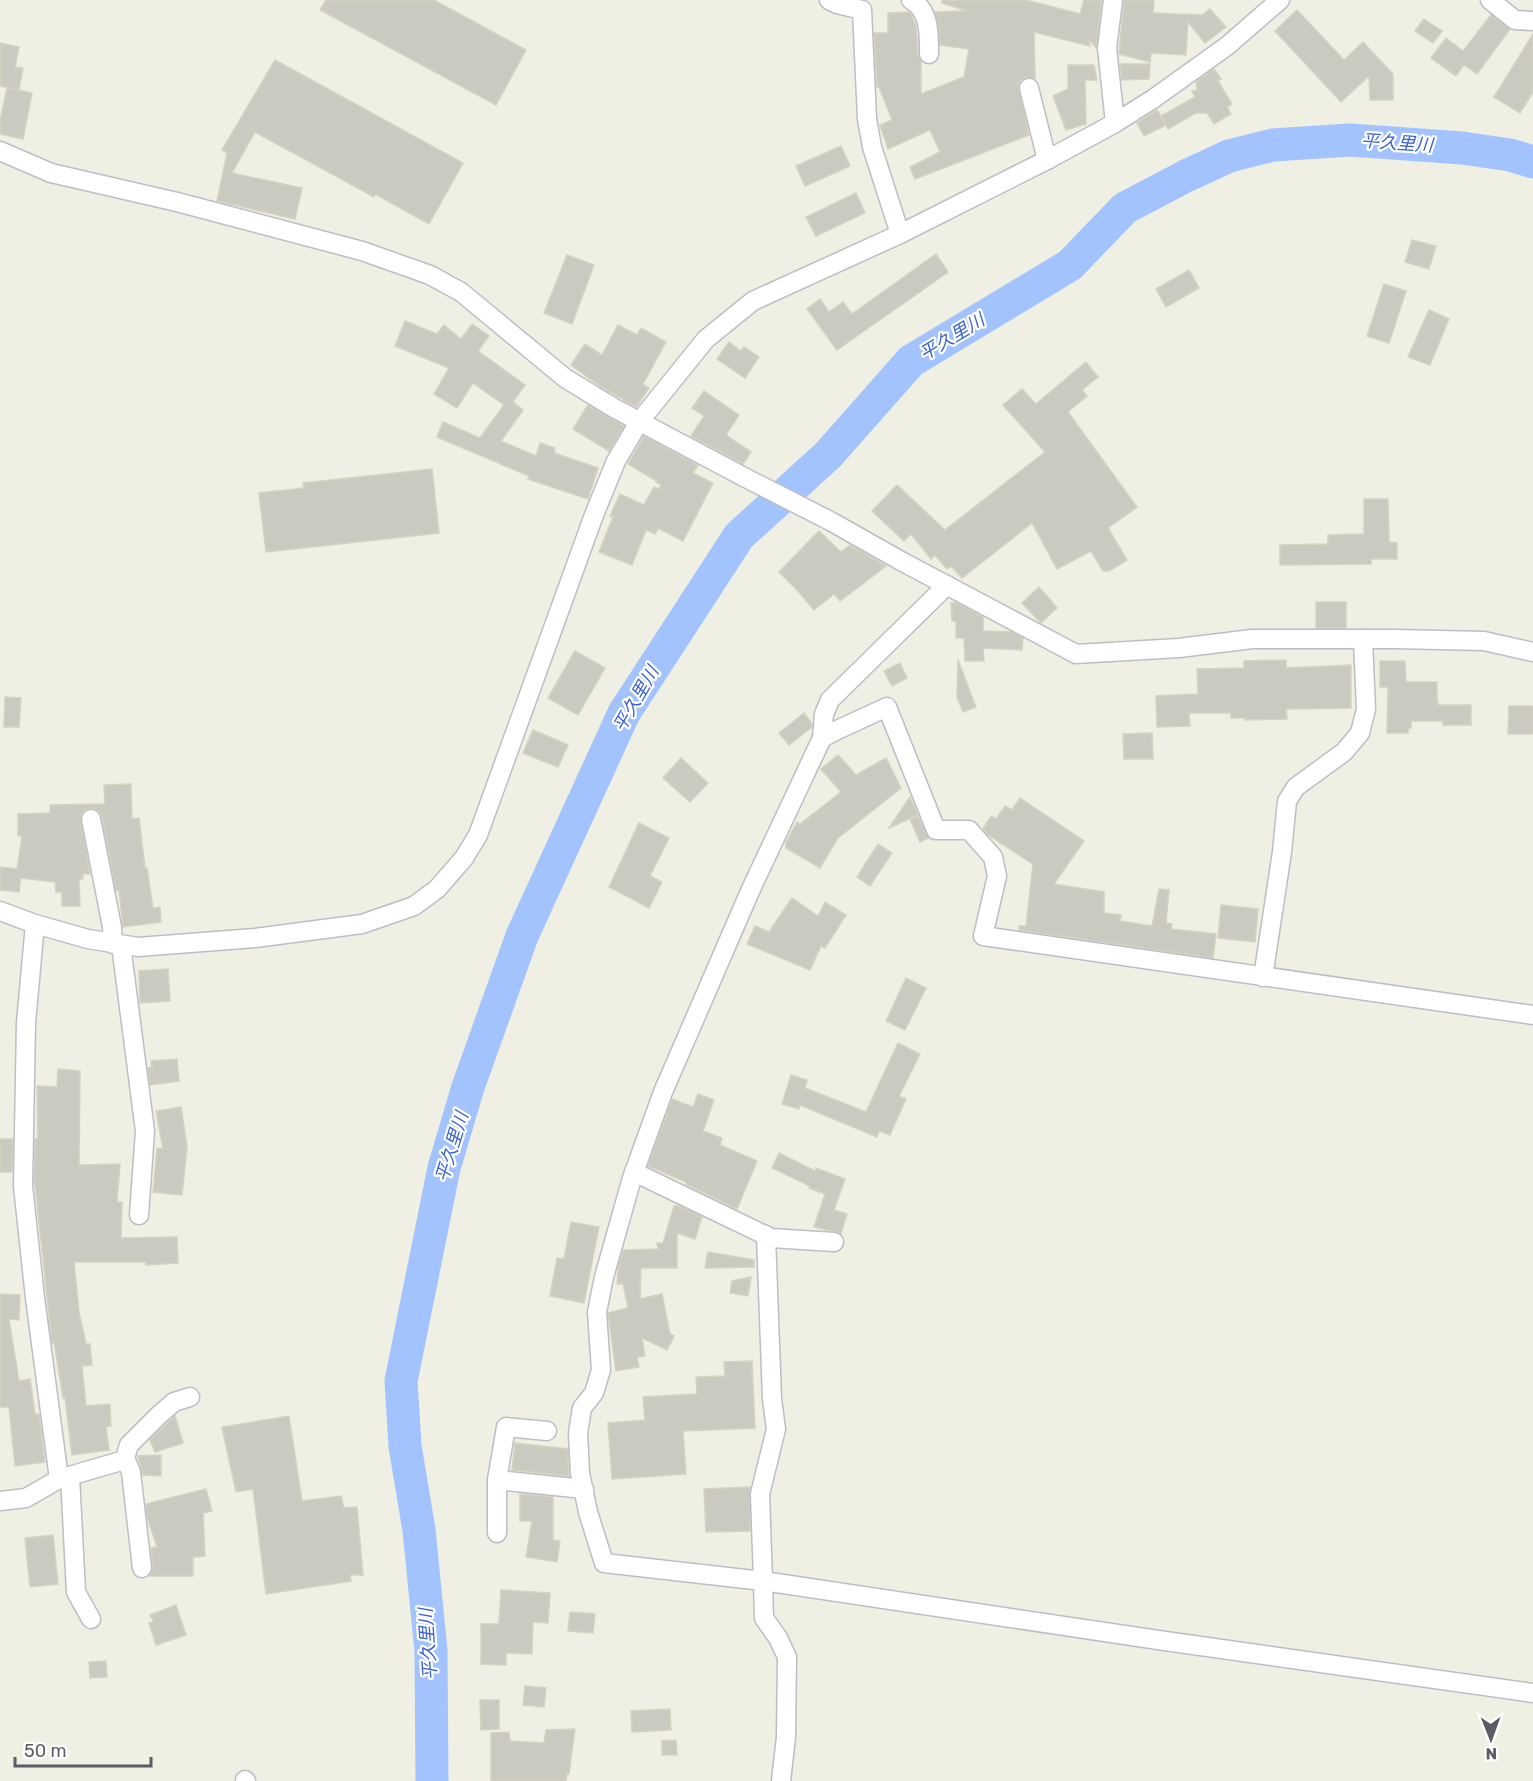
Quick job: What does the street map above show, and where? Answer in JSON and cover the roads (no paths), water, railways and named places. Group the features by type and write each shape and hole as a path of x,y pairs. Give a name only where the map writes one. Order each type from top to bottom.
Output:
{"street":[{"path":"829,0 837,4 869,5 867,119 873,147 900,234"},
{"path":"910,0 917,3 928,24 929,54"},
{"path":"1113,0 1107,48 1115,123"},
{"path":"1490,0 1515,20 1533,21"},
{"path":"0,911 34,924 117,945 138,947 255,938 362,924 414,906 437,889 464,858 478,835 594,515 616,461 639,422 706,339 753,302 900,234 1115,123 1153,99 1218,52 1277,1"},
{"path":"1029,88 1047,160"},
{"path":"0,151 51,173 177,202 362,251 430,275 460,292 565,378 639,422 832,522 1076,654 1179,648 1252,639 1484,641 1533,652"},
{"path":"947,585 830,700 824,714 822,738 742,908 663,1092 634,1172 604,1277 597,1312 601,1371 594,1393 582,1408 578,1433 580,1473 604,1563 763,1581 1533,1693"},
{"path":"1263,977 1282,852 1287,801 1296,787 1344,752 1360,733 1366,709 1363,639"},
{"path":"822,738 888,708 936,830 969,830 993,857 997,876 983,936 1533,1015"},
{"path":"91,819 117,945 145,1131 139,1215"},
{"path":"34,924 26,1023 23,1186 35,1298 65,1477 76,1592 91,1619"},
{"path":"634,1172 771,1238 834,1242"},
{"path":"766,1235 772,1399 776,1429 760,1494 764,1618 778,1638 787,1657 786,1737 782,1781"},
{"path":"142,1568 131,1472 125,1458 129,1445 159,1415 174,1402 190,1397"},
{"path":"497,1533 497,1480 506,1427 547,1431"},
{"path":"0,1501 26,1498 65,1477 111,1465 125,1458"},
{"path":"497,1480 584,1489"}],"waterway":[{"name":"平久里川","path":"432,1781 431,1651 419,1530 405,1446 401,1381 444,1168 468,1087 522,936 624,713 739,536 828,455 911,361 1070,265 1125,208 1186,176 1229,156 1273,145 1350,140 1462,148 1510,155 1533,162"}]}
